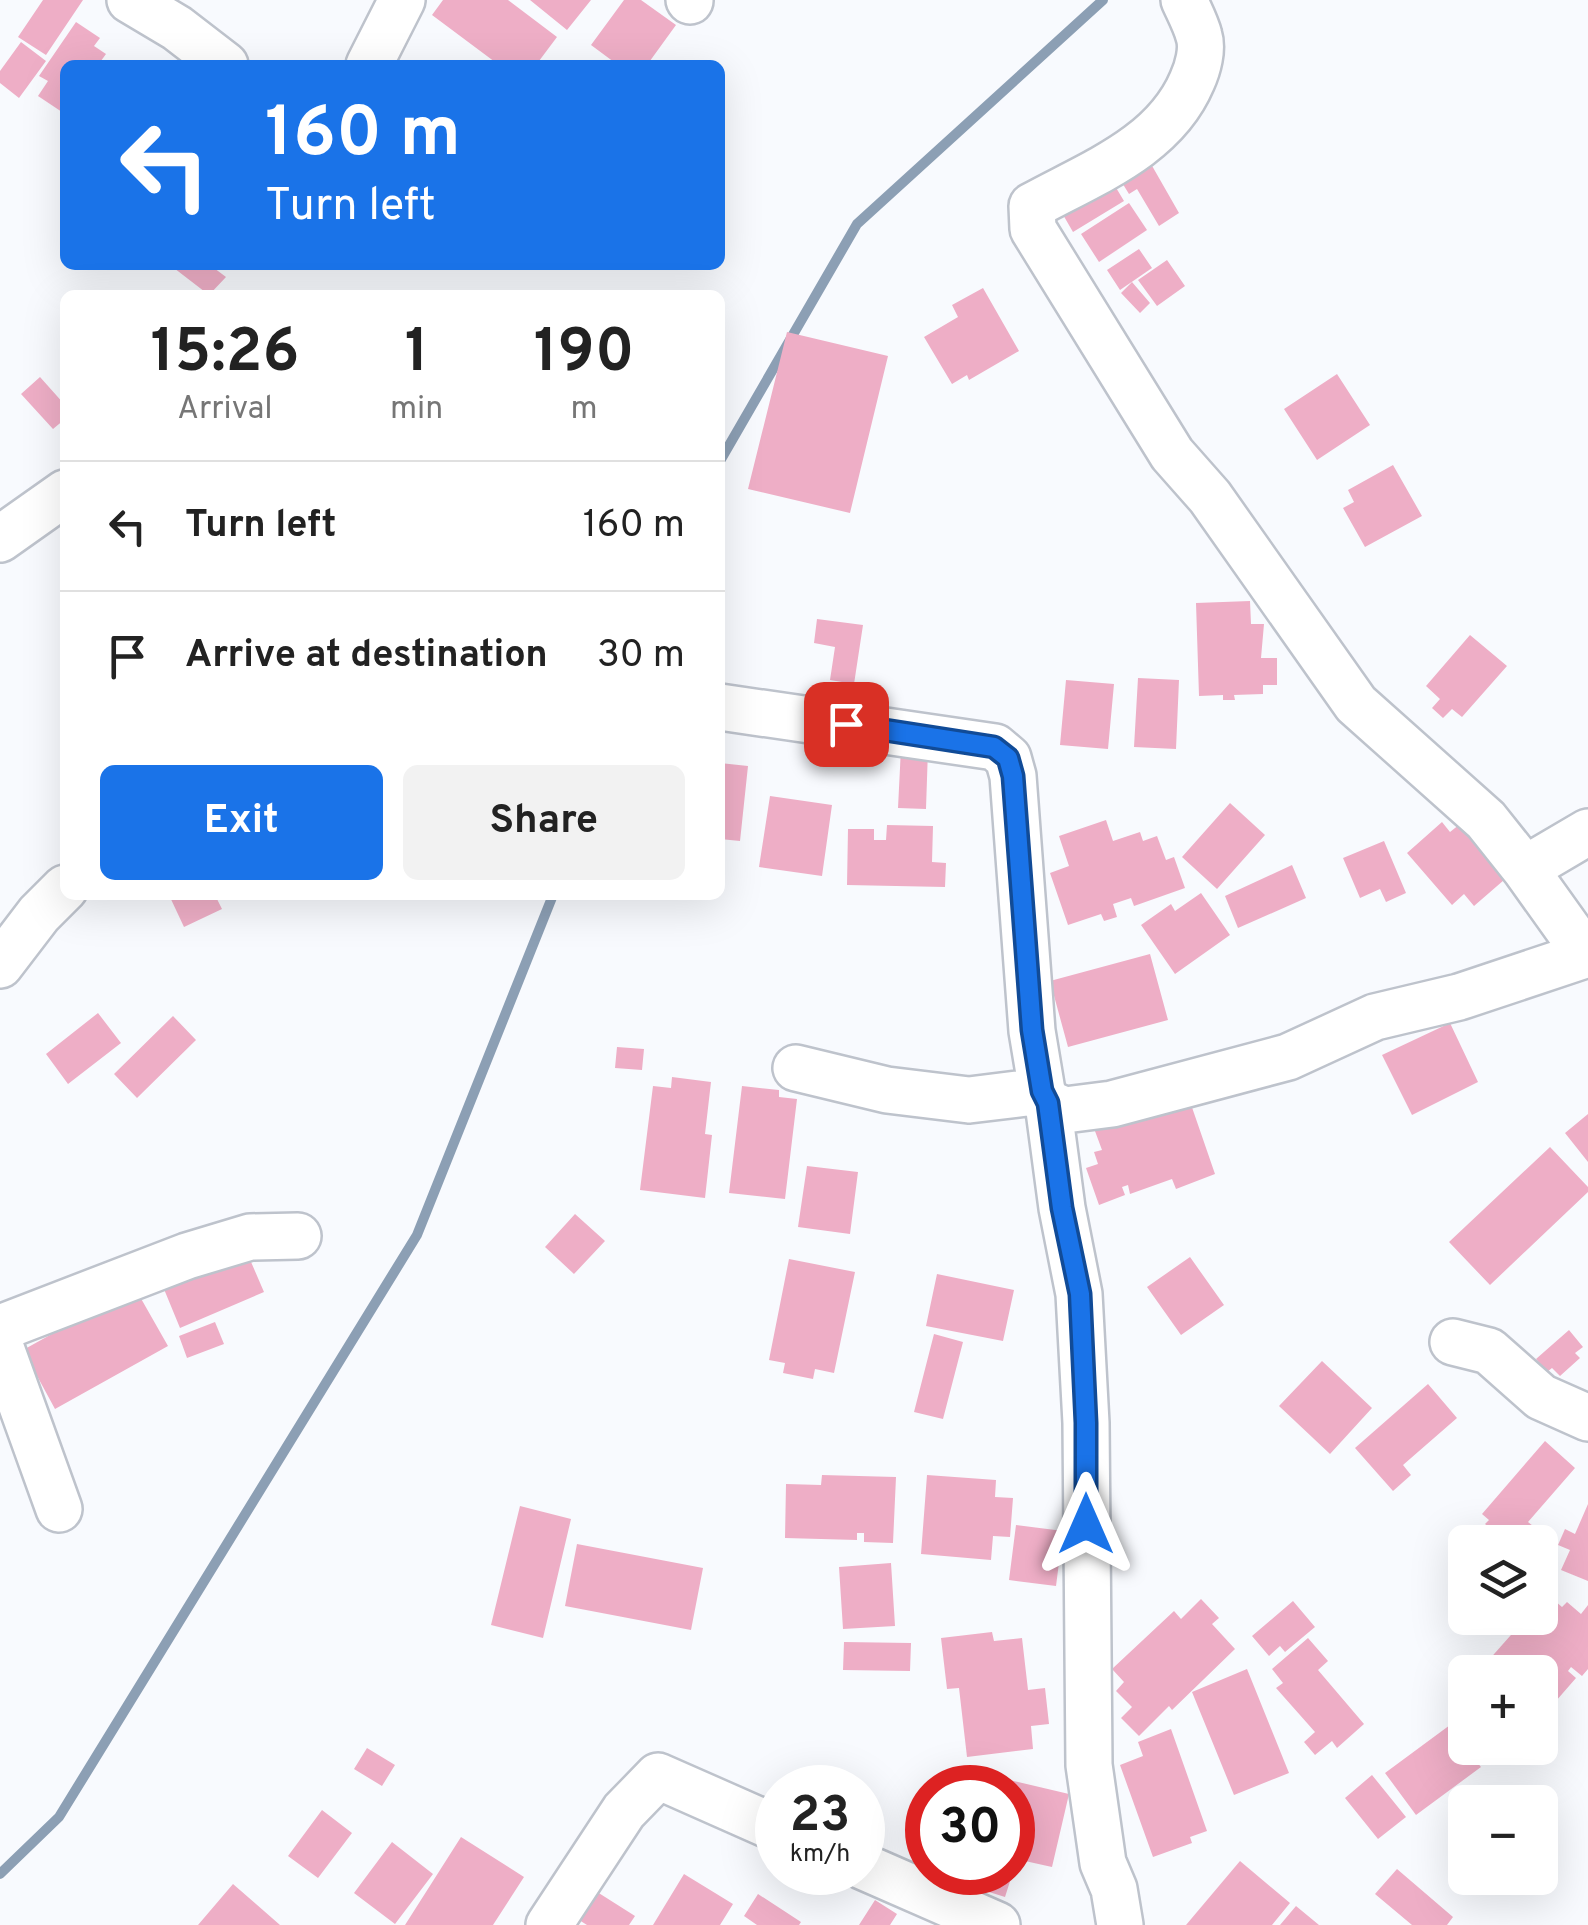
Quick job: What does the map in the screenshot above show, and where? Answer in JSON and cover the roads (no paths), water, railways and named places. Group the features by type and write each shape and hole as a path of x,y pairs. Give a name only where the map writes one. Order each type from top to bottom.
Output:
{"street":[{"path":"130,0 177,28 218,60"},
{"path":"372,60 402,0"},
{"path":"796,1068 888,1090 969,1100 1045,1097 1065,1110 1112,1104 1288,1057 1374,1017 1475,992 1588,953 1486,820 1356,704 1210,496 1172,454 1033,229 1032,206 1152,138 1187,94 1197,68 1200,38 1184,0"},
{"path":"0,538 60,496"},
{"path":"725,708 994,747 1008,758 1013,776 1032,1030 1080,1294 1086,1423 1089,1765 1104,1863 1120,1925"},
{"path":"1526,869 1588,832"},
{"path":"0,965 60,893"},
{"path":"0,1328 250,1237 298,1236"},
{"path":"1453,1342 1489,1351 1541,1397 1588,1418"},
{"path":"0,1346 59,1509"},
{"path":"550,1925 624,1810 658,1776 755,1819"},
{"path":"885,1876 996,1925"}],"waterway":[{"path":"725,452 857,224 1103,0"},
{"path":"0,1874 59,1817 417,1235 551,900"}]}
